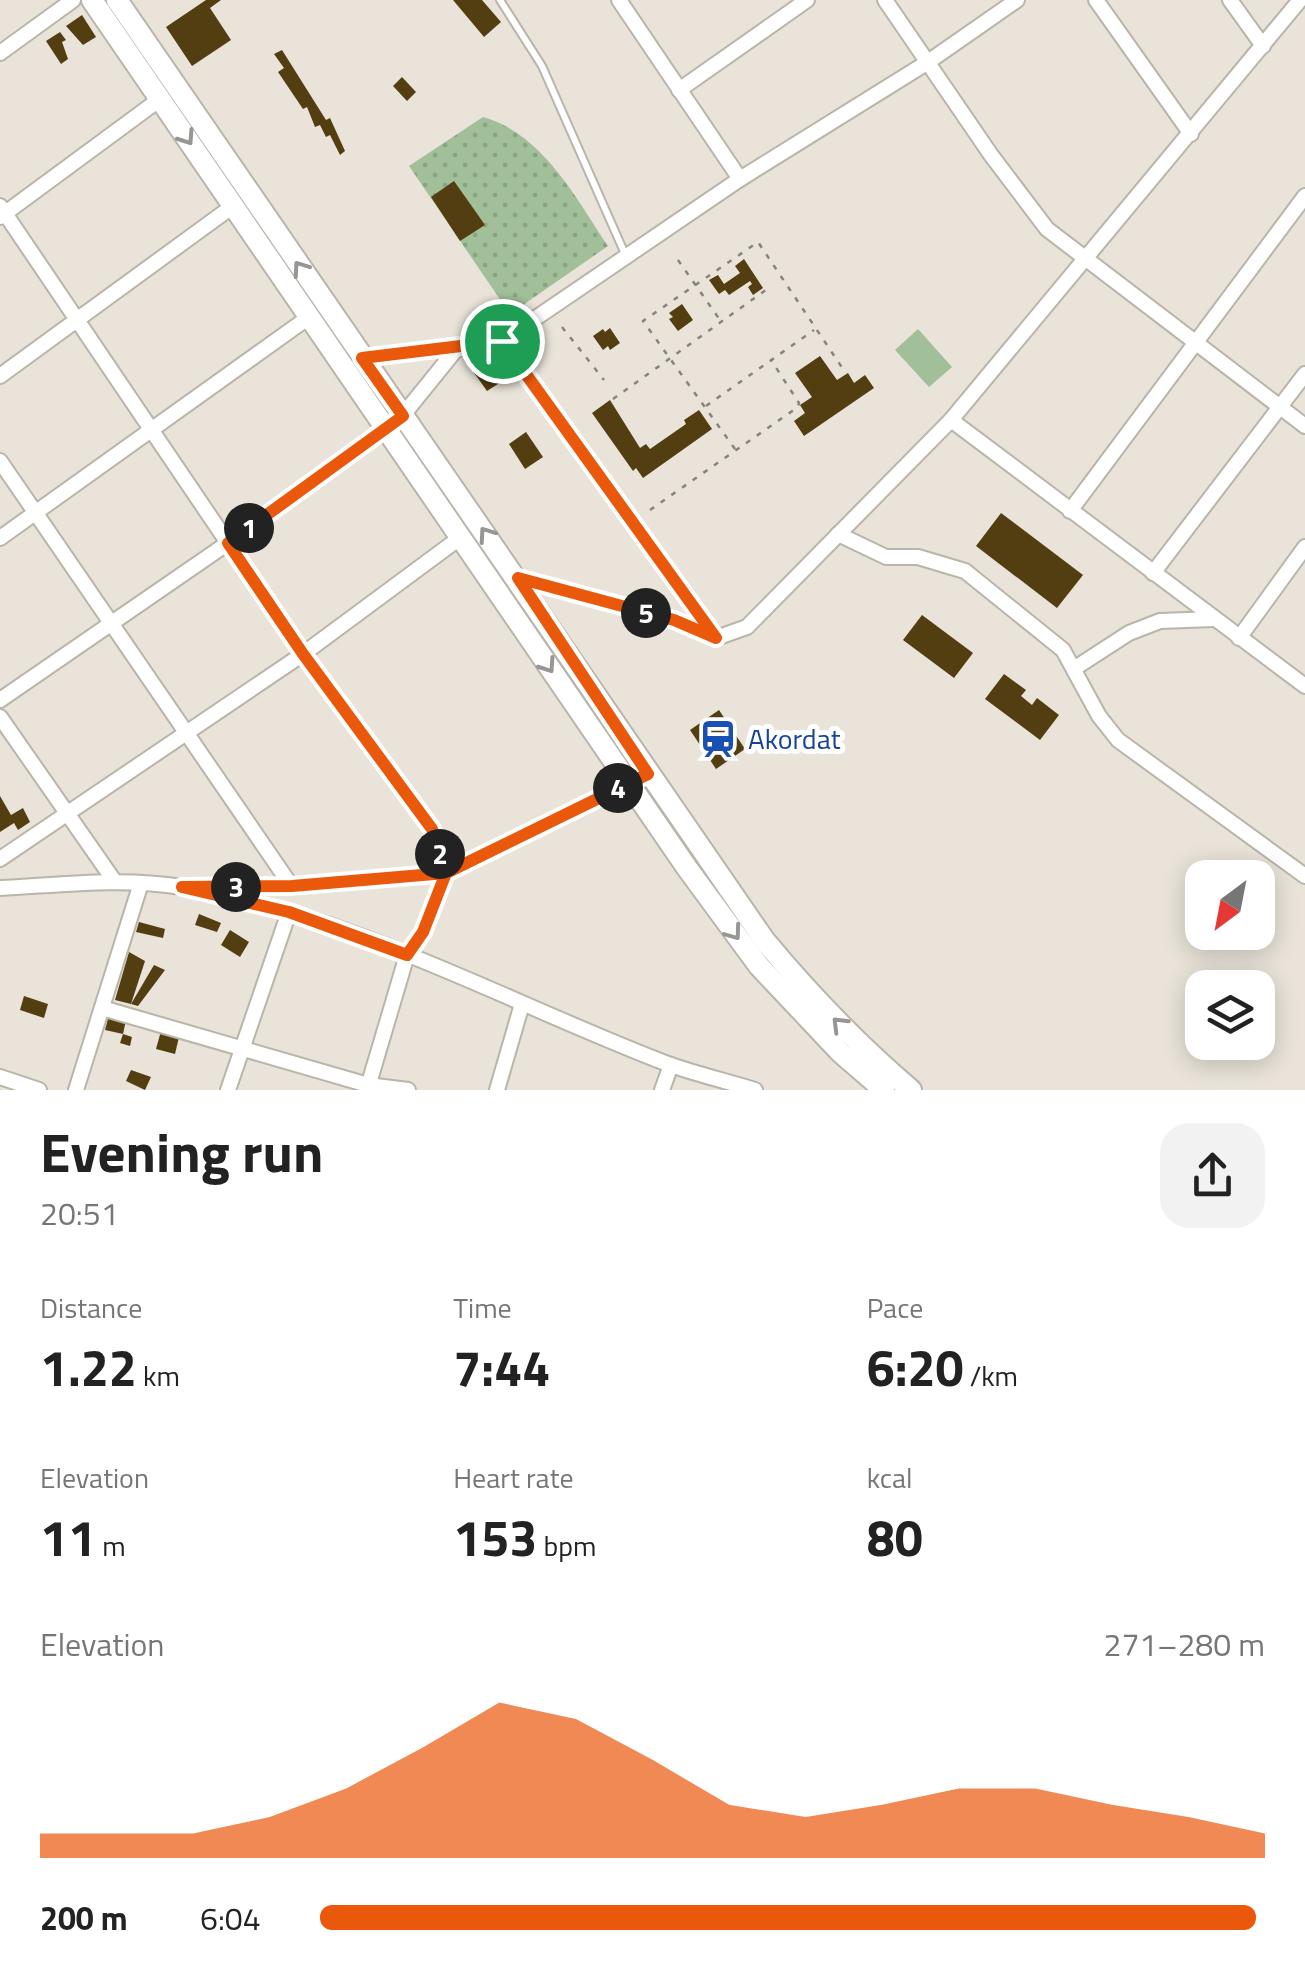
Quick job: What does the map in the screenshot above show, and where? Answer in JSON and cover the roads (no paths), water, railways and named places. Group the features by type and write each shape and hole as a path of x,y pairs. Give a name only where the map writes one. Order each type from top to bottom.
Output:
{"main road":[{"path":"92,0 628,784 759,966 841,1053 884,1090"},
{"path":"117,0 765,941 814,999 911,1090"}],"street":[{"path":"0,53 74,0"},
{"path":"620,0 740,179"},
{"path":"680,90 806,0"},
{"path":"886,0 1047,229 1305,426"},
{"path":"362,358 502,341 740,179 928,62 1017,0"},
{"path":"1096,0 1190,134"},
{"path":"1230,0 1263,46"},
{"path":"518,578 674,620 716,638 746,627 951,420 1300,0"},
{"path":"160,99 2,212 303,654 432,829 446,873 423,932 407,955 368,1088"},
{"path":"1070,510 1305,196"},
{"path":"0,376 233,206"},
{"path":"0,538 309,317"},
{"path":"502,341 716,638"},
{"path":"0,700 228,543 403,416 458,347"},
{"path":"1153,573 1305,374"},
{"path":"951,420 1305,686"},
{"path":"0,461 292,886"},
{"path":"838,534 886,557 918,558 966,570 1062,650 1099,716 1118,740 1305,876"},
{"path":"0,859 303,654 460,537"},
{"path":"1239,638 1305,547"},
{"path":"1075,668 1129,633 1160,621 1214,619"},
{"path":"0,717 115,882"},
{"path":"0,888 115,882 182,887 292,886 446,873 648,774"},
{"path":"76,1090 142,884"},
{"path":"182,887 289,912 407,955 672,1065 755,1090"},
{"path":"228,1090 289,912"},
{"path":"497,1090 522,1004"},
{"path":"102,1008 368,1088 408,1090"},
{"path":"662,1090 672,1065"},
{"path":"0,1077 40,1090"}],"lane":[{"path":"500,0 542,66 626,258"}],"place":[{"name":"Akordat","path":"718,739"}]}
